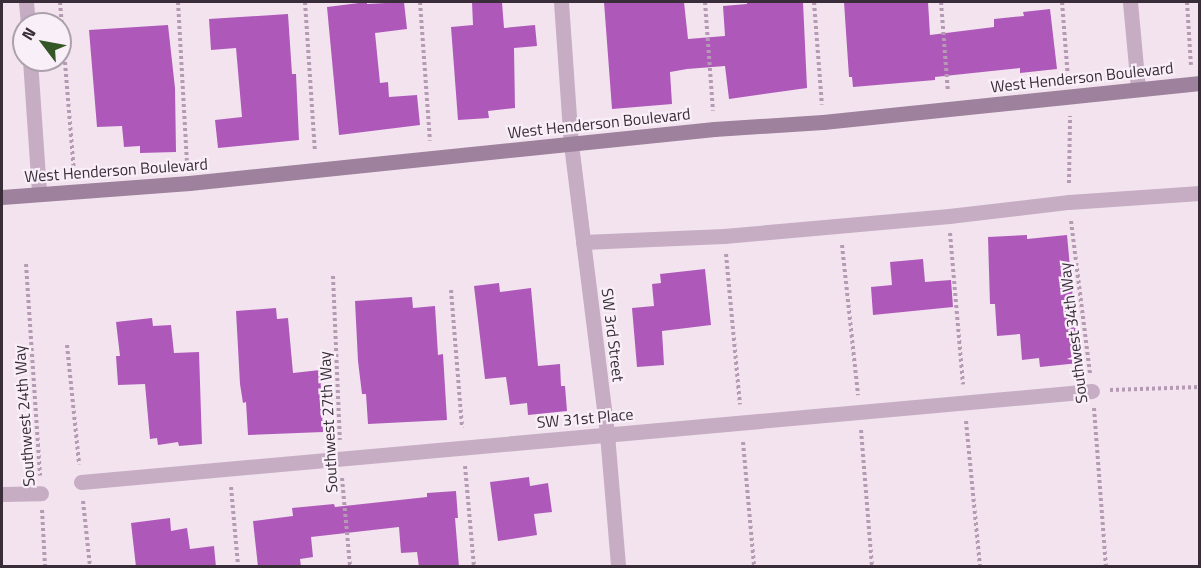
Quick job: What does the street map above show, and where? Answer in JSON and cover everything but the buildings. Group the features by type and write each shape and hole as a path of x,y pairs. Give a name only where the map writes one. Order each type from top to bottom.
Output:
{"street":[{"name":"SW 3rd Street","path":"561,2 570,144 607,434 618,567"},
{"path":"1130,2 1138,89"},
{"path":"31,72 39,193"},
{"name":"West Henderson Boulevard","path":"2,197 189,183 714,129 823,122 1196,83"},
{"path":"583,242 817,229 1069,202 1200,193"},
{"name":"SW 31st Place","path":"81,482 1092,391"},
{"path":"2,494 41,493"}],"path":[{"path":"60,2 76,192"},
{"path":"178,2 189,183"},
{"path":"305,2 316,170"},
{"path":"420,2 432,158"},
{"path":"705,2 714,129"},
{"path":"814,2 823,122"},
{"path":"941,2 950,108"},
{"name":"Southwest 34th Way","path":"1062,2 1070,97 1069,202 1092,391 1106,567"},
{"path":"1187,2 1196,83"},
{"name":"Southwest 24th Way","path":"26,264 45,567"},
{"name":"Southwest 27th Way","path":"333,276 341,459 350,567"},
{"path":"68,345 90,567"},
{"path":"1092,391 1200,387"},
{"path":"230,468 238,567"}]}
